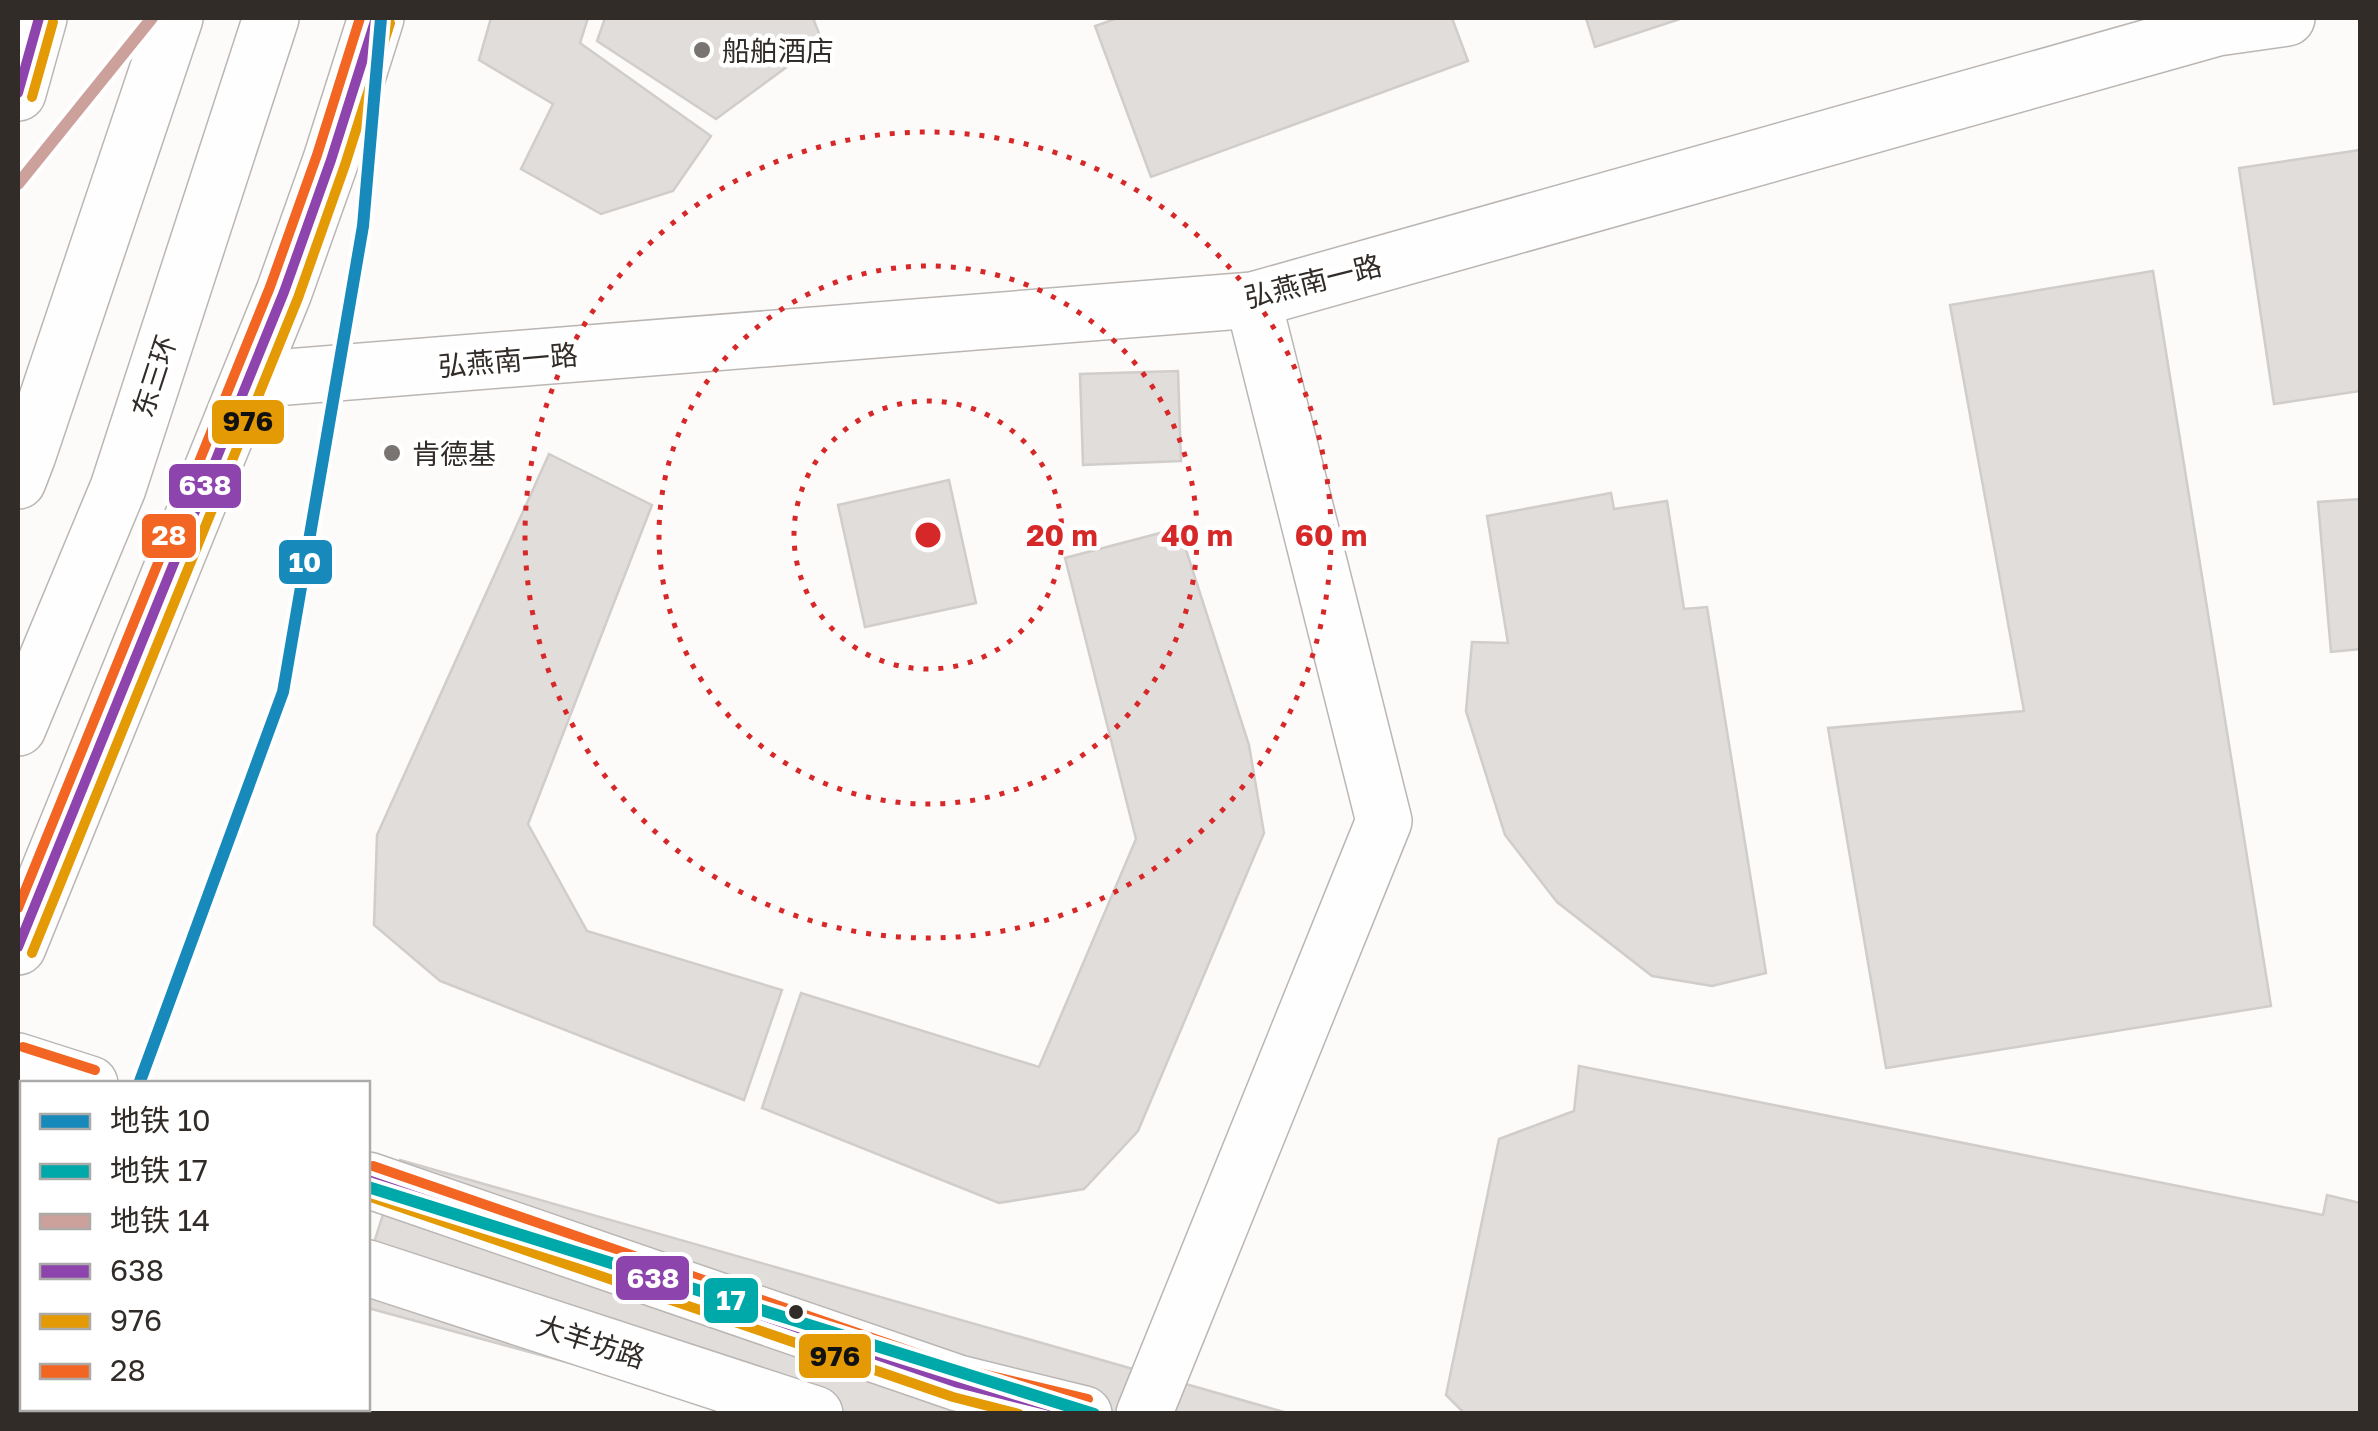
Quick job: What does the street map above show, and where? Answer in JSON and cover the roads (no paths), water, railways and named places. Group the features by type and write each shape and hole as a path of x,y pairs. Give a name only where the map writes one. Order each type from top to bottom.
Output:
{"main road":[{"path":"18,93 40,18"},
{"path":"23,468 175,18"},
{"name":"东三环","path":"18,728 118,488 271,18"},
{"path":"18,946 284,292 376,18"},
{"name":"弘燕南一路","path":"249,380 1253,300 2216,28 2286,18"},
{"path":"1144,1414 1384,821 1253,300"},
{"path":"18,1061 81,1081"},
{"path":"370,1181 958,1383 1084,1414"},
{"name":"大羊坊路","path":"370,1269 815,1414"}],"metro line":[{"name":"14","path":"18,184 152,18"},
{"name":"10","path":"140,1081 283,692 363,226 381,18"},
{"name":"17","path":"370,1188 1094,1414"}],"place":[{"name":"船舶酒店","path":"702,50"},
{"name":"肯德基","path":"392,453"}]}
